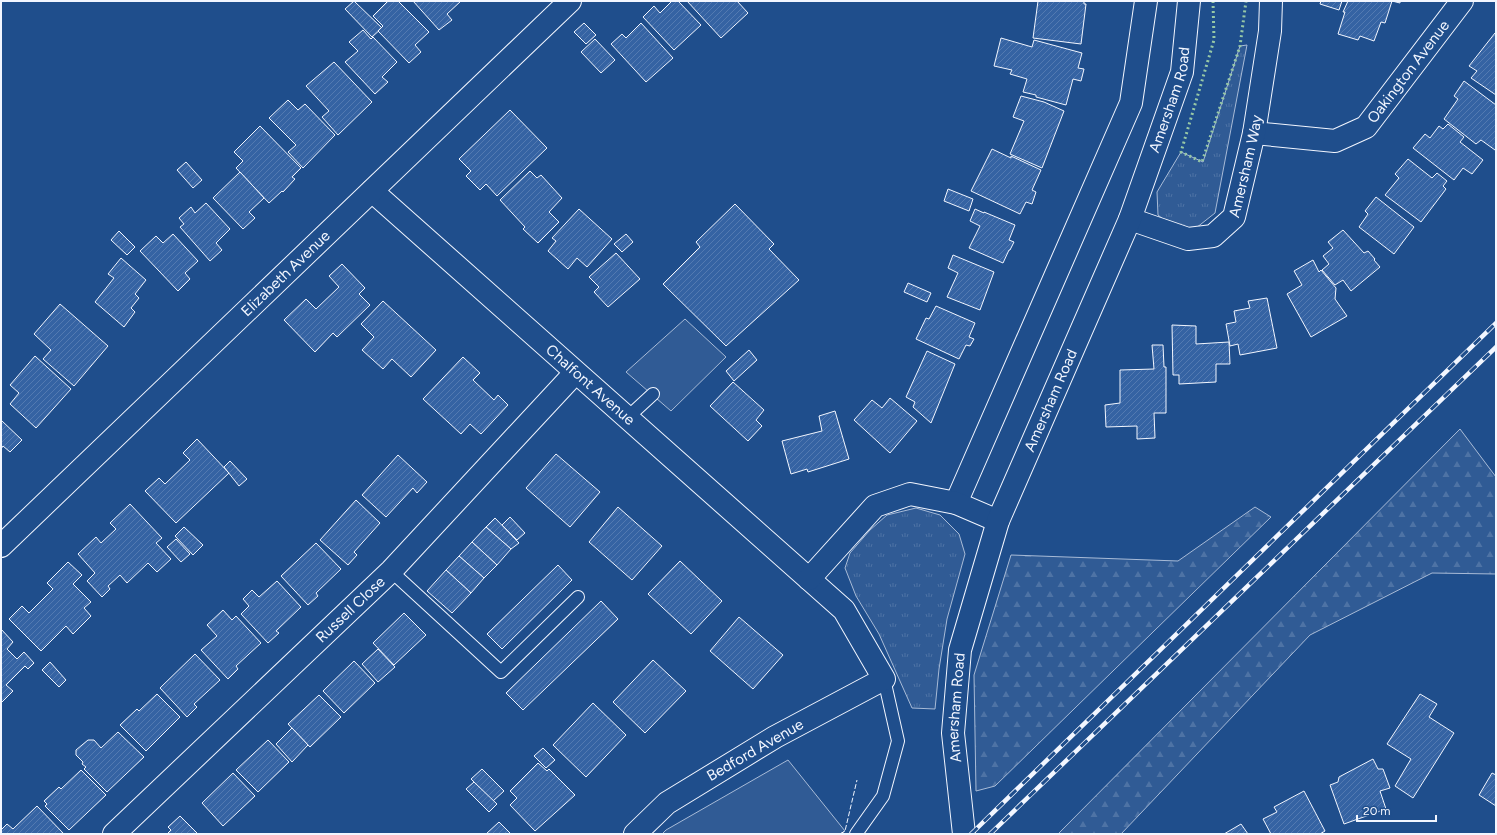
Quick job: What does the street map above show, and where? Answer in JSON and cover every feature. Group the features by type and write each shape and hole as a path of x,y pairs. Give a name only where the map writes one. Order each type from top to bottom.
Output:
{"street":[{"name":"Elizabeth Avenue","path":"1,546 570,1"},
{"path":"956,503 1131,103 1146,1"},
{"name":"Amersham Road","path":"964,834 953,733 960,650 998,520 1130,218 1182,72 1189,1"},
{"name":"Amersham Way","path":"1130,218 1188,239 1213,236 1234,217 1254,133 1270,31 1271,1"},
{"name":"Oakington Avenue","path":"1254,133 1335,141 1366,127 1462,1"},
{"name":"Chalfont Avenue","path":"372,191 575,373 844,610 884,679"},
{"name":"Russell Close","path":"114,834 391,571 575,373"},
{"path":"809,579 875,506 910,494 956,503 998,520"},
{"name":"Bedford Avenue","path":"635,834 667,803 775,737 884,679"}],"lane":[{"path":"627,418 653,394"},
{"path":"391,571 501,672 578,596"},
{"path":"856,834 883,796 898,741 884,679"}],"green space":[{"path":"1247,45 1215,213 1196,228 1178,231 1158,215 1157,192 1181,152 1203,162 1240,46"},
{"path":"1460,429 1496,477 1496,574 1432,573 1310,635 1121,834 1058,834"},
{"path":"1255,507 1271,517 995,786 976,791 974,675 1011,555 1178,561"},
{"path":"916,508 940,515 959,534 965,554 947,619 939,669 935,709 912,708 879,634 856,596 845,568 850,553 870,530 887,515"}],"shaded area":[{"path":"685,319 726,357 671,411 626,372"},
{"path":"788,760 845,831 840,834 662,834 666,830"}],"building":[{"path":"354,1 382,28 372,37 345,9"},
{"path":"388,1 398,1 429,32 415,45 421,52 409,63 378,31 383,26 373,16"},
{"path":"413,1 461,1 447,14 452,20 439,30"},
{"path":"672,1 678,1 701,25 674,50 643,17 654,6 660,13"},
{"path":"687,1 737,1 748,13 721,38"},
{"path":"1038,1 1084,1 1084,4 1086,4 1081,44 1033,38"},
{"path":"1321,1 1342,1 1339,10 1320,4"},
{"path":"1348,1 1392,1 1385,23 1381,22 1374,41 1360,36 1358,40 1338,34 1345,12 1343,12"},
{"path":"584,23 596,35 586,44 574,32"},
{"path":"641,23 673,58 646,82 611,44 622,34 626,38"},
{"path":"363,30 371,39 373,37 397,62 382,77 388,82 375,94 345,62 358,51 349,42"},
{"path":"1495,33 1496,95 1471,78 1477,71 1469,66"},
{"path":"1001,38 1032,47 1034,40 1082,53 1078,68 1084,69 1081,81 1073,79 1066,105 1023,92 1027,79 1010,74 1012,70 994,66"},
{"path":"595,39 615,60 601,73 581,52"},
{"path":"334,62 372,102 338,135 322,117 329,111 306,86"},
{"path":"1464,81 1496,105 1495,150 1481,140 1476,144 1444,119 1458,99 1454,96"},
{"path":"1021,96 1044,102 1064,111 1042,168 1010,154 1024,121 1013,117"},
{"path":"288,100 298,110 305,104 335,135 303,168 288,152 296,145 269,118"},
{"path":"510,110 547,148 497,196 486,184 480,190 466,176 471,171 459,159"},
{"path":"1448,124 1464,137 1460,142 1483,160 1472,174 1463,168 1454,180 1413,148 1425,134 1430,138 1439,126 1443,129"},
{"path":"260,126 301,168 292,177 295,179 283,192 282,191 269,203 236,168 243,161 234,152"},
{"path":"992,149 1041,170 1032,190 1036,192 1032,204 1026,202 1020,214 971,191"},
{"path":"1408,159 1432,178 1437,173 1447,181 1443,186 1446,189 1421,222 1385,195 1399,178 1395,174"},
{"path":"186,162 202,180 193,188 177,170"},
{"path":"530,171 537,178 541,175 562,198 549,212 559,222 538,243 523,229 525,227 500,200"},
{"path":"240,172 264,198 249,212 255,218 243,229 213,198"},
{"path":"948,189 973,199 969,211 944,201"},
{"path":"1376,197 1414,227 1394,254 1359,227 1368,214 1365,211"},
{"path":"206,203 230,229 216,243 222,250 210,261 180,227 184,224 179,218 191,207 195,213"},
{"path":"735,204 774,244 769,249 799,280 726,346 663,284 700,247 696,242"},
{"path":"579,209 612,239 587,267 577,258 568,269 548,251 556,241 552,238"},
{"path":"975,209 1015,225 1009,240 1014,242 1003,263 969,248 980,226 970,221"},
{"path":"1343,230 1364,253 1368,251 1380,267 1351,291 1343,280 1335,285 1322,270 1329,264 1323,256 1333,248 1328,242"},
{"path":"119,231 135,247 127,255 111,240"},
{"path":"173,234 198,261 185,273 190,279 178,291 140,251 156,236 163,243"},
{"path":"626,234 633,242 622,252 614,244"},
{"path":"616,253 640,279 608,307 594,292 599,287 589,277"},
{"path":"953,255 994,272 980,310 947,297 958,273 948,268"},
{"path":"121,258 146,280 135,294 139,298 131,308 135,312 124,327 95,302 114,278 108,274"},
{"path":"1313,260 1319,272 1321,270 1336,288 1335,299 1347,316 1311,337 1287,294 1302,285 1294,271"},
{"path":"342,264 365,288 359,294 370,305 337,337 333,333 315,352 284,320 306,299 316,309 339,287 329,276"},
{"path":"908,283 931,293 927,302 904,292"},
{"path":"1267,298 1277,348 1240,355 1238,344 1230,346 1226,324 1236,322 1234,311 1250,308 1248,301"},
{"path":"383,301 436,350 411,377 392,359 383,369 362,350 374,337 361,324"},
{"path":"60,304 108,346 74,386 43,359 51,350 34,334"},
{"path":"936,306 975,323 969,337 974,339 970,346 966,345 959,359 916,339 926,318 929,319"},
{"path":"1172,325 1196,326 1196,344 1229,342 1230,364 1216,364 1216,382 1179,384 1179,375 1173,375"},
{"path":"1152,345 1163,345 1164,367 1166,367 1166,413 1154,413 1155,438 1137,439 1137,426 1106,427 1105,405 1120,403 1120,370 1154,369"},
{"path":"749,350 757,360 734,381 726,371"},
{"path":"927,351 955,364 931,423 913,407 915,402 906,397"},
{"path":"35,356 71,389 36,428 10,404 19,393 10,385"},
{"path":"463,357 480,373 473,380 494,400 498,395 508,405 481,434 470,424 461,434 423,399"},
{"path":"733,382 764,410 756,420 762,426 748,441 710,406"},
{"path":"890,398 917,421 890,453 854,420 872,400 882,408"},
{"path":"835,411 849,459 808,472 807,469 791,474 782,441 822,431 819,416"},
{"path":"1,420 22,440 10,452 3,446 1,449"},
{"path":"197,439 229,473 176,523 145,491 159,478 165,484 190,460 183,453"},
{"path":"556,454 600,492 570,527 526,488"},
{"path":"398,455 427,482 417,493 413,488 386,517 362,495"},
{"path":"230,461 247,479 239,486 224,467"},
{"path":"356,500 380,523 354,552 357,555 348,565 320,540"},
{"path":"130,504 162,538 156,543 171,559 157,572 148,563 127,583 120,575 108,586 110,589 102,597 87,581 95,573 78,554 96,537 101,543 116,529 110,523"},
{"path":"618,507 662,546 632,580 589,542"},
{"path":"510,517 525,533 517,540 502,525"},
{"path":"495,518 519,543 511,549 486,527"},
{"path":"184,527 203,545 193,555 175,536"},
{"path":"486,527 511,549 497,565 472,542"},
{"path":"176,539 190,554 181,562 167,547"},
{"path":"472,542 497,565 484,578 459,556"},
{"path":"316,543 341,569 316,593 318,596 308,605 281,576"},
{"path":"459,556 484,578 471,593 446,570"},
{"path":"680,561 722,601 691,634 648,594"},
{"path":"68,562 82,575 73,584 91,602 84,608 91,616 73,634 66,626 41,651 9,619 22,606 29,613 53,589 47,583"},
{"path":"558,565 572,580 502,649 487,634"},
{"path":"446,570 471,593 452,613 427,591"},
{"path":"277,581 301,607 276,631 279,633 268,643 241,614 249,606 243,599 252,590 259,597"},
{"path":"601,601 618,619 523,710 506,693"},
{"path":"223,610 232,620 236,616 261,643 236,666 238,669 228,679 201,650 217,636 207,625"},
{"path":"404,613 426,635 394,665 373,643"},
{"path":"739,617 783,655 753,689 710,651"},
{"path":"1,629 13,642 7,649 17,659 24,652 34,663 28,669 25,666 6,685 13,691 1,703"},
{"path":"378,649 395,667 378,682 362,664"},
{"path":"195,654 220,680 194,704 197,707 187,717 160,688"},
{"path":"653,660 686,691 645,733 613,702"},
{"path":"354,661 375,683 344,713 323,691"},
{"path":"50,662 66,680 59,687 42,670"},
{"path":"157,694 180,717 146,751 120,725 137,709 139,711"},
{"path":"1420,694 1437,704 1429,717 1454,733 1413,798 1395,786 1411,759 1387,744"},
{"path":"319,695 341,717 310,747 288,724"},
{"path":"593,703 626,735 586,777 553,745"},
{"path":"292,728 308,745 292,762 276,744"},
{"path":"118,732 144,757 107,792 84,769 86,767 76,755 76,750 88,740 94,740 101,748"},
{"path":"268,740 289,762 258,792 236,770"},
{"path":"543,748 555,760 546,768 534,756"},
{"path":"1373,759 1378,769 1383,769 1390,788 1380,791 1386,809 1344,824 1330,785 1338,782 1339,777"},
{"path":"538,763 547,771 549,769 575,795 535,831 510,805 517,798 510,791"},
{"path":"482,769 504,791 493,801 471,779"},
{"path":"81,770 106,795 69,830 45,806 47,804 44,801 59,787 61,789"},
{"path":"233,773 255,796 223,826 202,803"},
{"path":"1492,773 1496,775 1496,806 1479,795"},
{"path":"474,782 497,804 489,812 466,789"},
{"path":"1304,791 1325,831 1320,834 1271,834 1263,819 1277,812 1274,807"},
{"path":"37,806 64,834 1,834 1,830 7,824 13,829"},
{"path":"180,816 198,834 167,834 171,830 168,827"},
{"path":"499,822 511,834 486,834"},
{"path":"1241,824 1248,834 1224,834"}],"railway":[{"path":"971,834 1496,323"},
{"path":"990,834 1496,347"}],"hedge":[{"path":"1213,1 1214,40 1181,152 1202,162 1240,46 1246,1"}],"fence":[{"path":"840,834 845,831 857,780"}]}
